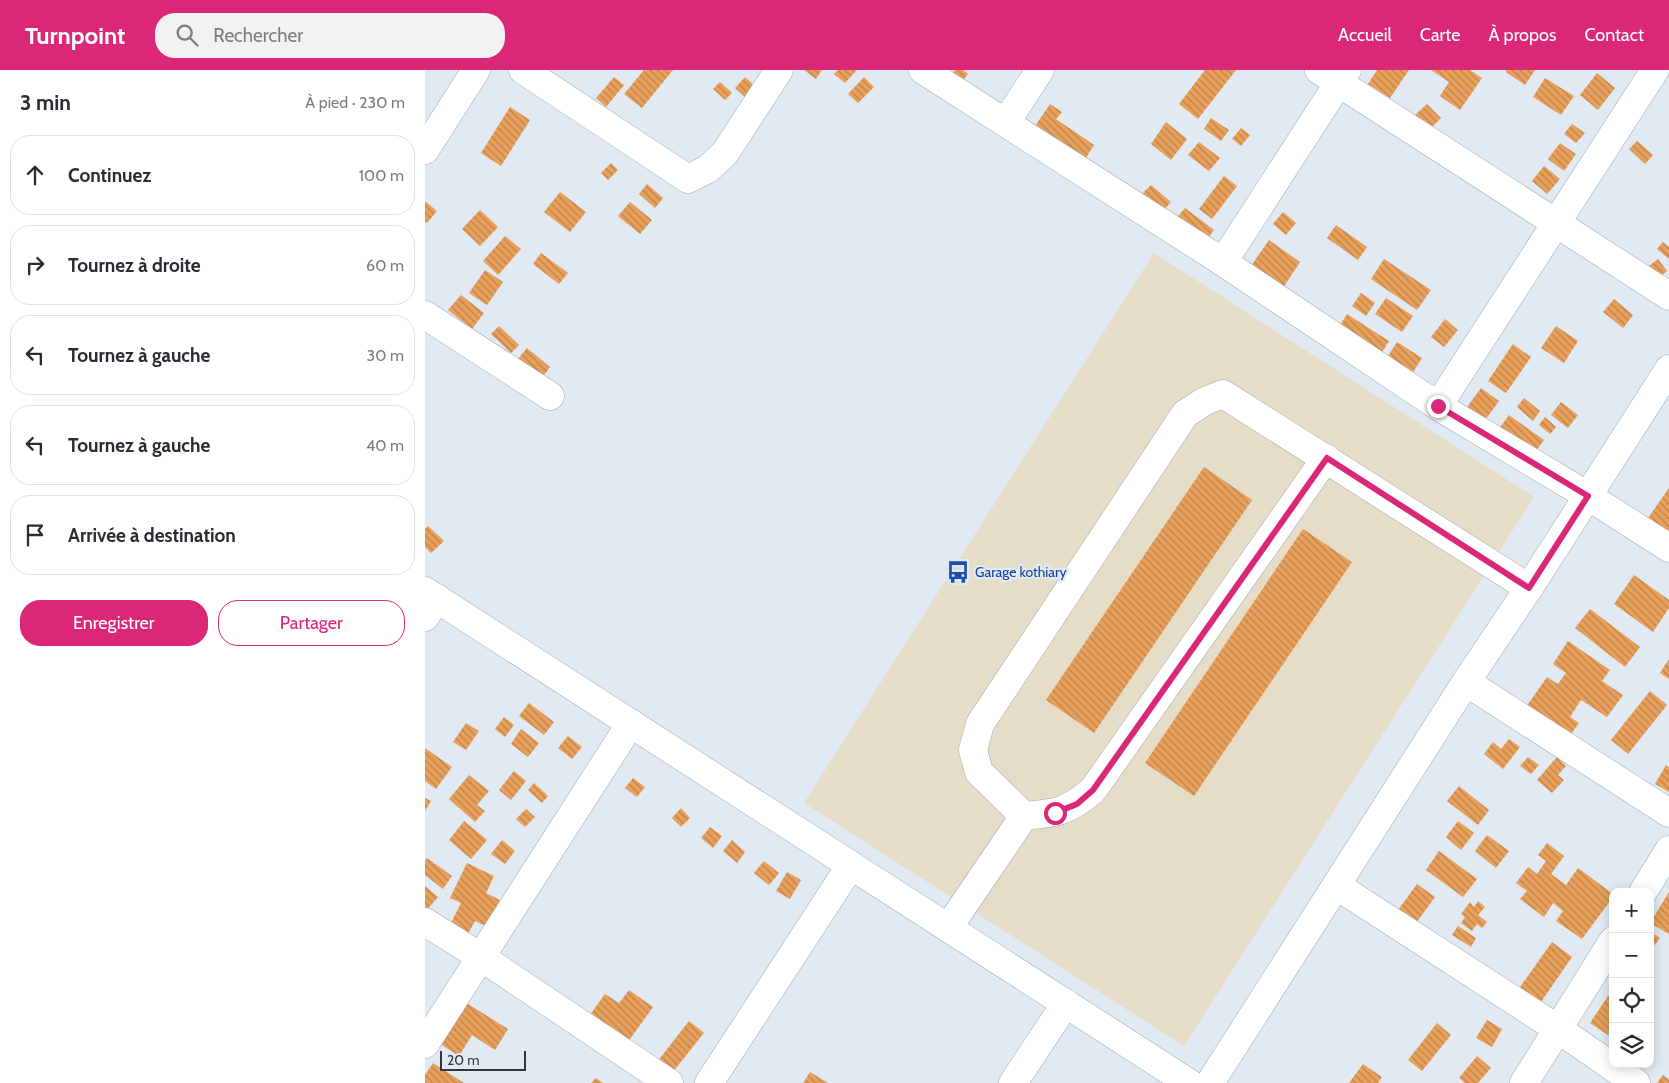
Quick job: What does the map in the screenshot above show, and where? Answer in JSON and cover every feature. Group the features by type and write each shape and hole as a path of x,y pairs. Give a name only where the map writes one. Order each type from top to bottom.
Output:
{"street":[{"path":"425,150 477,70"},
{"path":"523,70 688,179 707,170 725,153 779,70"},
{"path":"923,70 1223,262 1438,406 1588,496 1669,548"},
{"path":"1006,122 1040,70"},
{"path":"1438,406 1655,70"},
{"path":"1223,262 1335,74 1669,296"},
{"path":"425,316 550,396"},
{"path":"1211,1083 1465,682 1529,588 1669,369"},
{"path":"1327,458 1093,790 1077,804 1055,813 1024,816 979,772 973,750 980,724 1185,414 1205,400 1223,394 1327,458 1529,588"},
{"path":"429,602 631,723 1189,1083"},
{"path":"1465,682 1669,813"},
{"path":"425,1044 631,723"},
{"path":"948,928 1024,816"},
{"path":"1645,888 1669,850"},
{"path":"709,1083 851,865"},
{"path":"1337,886 1558,1029 1636,1083"},
{"path":"425,922 481,957 669,1083"},
{"path":"1524,1083 1609,947"},
{"path":"1013,1083 1066,1003"}],"shaded area":[{"path":"1154,253 1534,497 1184,1046 804,803"}],"building":[{"path":"644,70 673,70 642,108 624,94"},
{"path":"804,70 822,70 816,79"},
{"path":"838,70 856,71 845,83 834,74"},
{"path":"955,70 963,70 968,74 960,84 950,76"},
{"path":"1205,70 1236,70 1198,119 1179,104"},
{"path":"1377,70 1409,70 1390,98 1368,84"},
{"path":"1431,70 1470,70 1482,78 1460,110 1440,96 1449,82"},
{"path":"1507,70 1535,70 1525,85 1506,72"},
{"path":"1597,73 1615,88 1598,110 1580,95"},
{"path":"614,77 624,85 606,107 596,98"},
{"path":"745,77 755,86 745,97 735,88"},
{"path":"864,77 874,87 858,103 848,94"},
{"path":"1545,78 1574,96 1561,115 1533,97"},
{"path":"720,82 732,93 725,100 713,89"},
{"path":"1050,104 1062,112 1056,119 1094,145 1082,164 1033,129"},
{"path":"1427,104 1441,118 1427,132 1413,117"},
{"path":"510,107 530,120 501,166 481,153"},
{"path":"1211,118 1229,130 1221,141 1204,129"},
{"path":"1166,122 1187,139 1171,160 1151,144"},
{"path":"1572,124 1585,133 1576,143 1564,134"},
{"path":"1241,128 1250,135 1241,146 1232,139"},
{"path":"1637,141 1653,155 1645,164 1629,149"},
{"path":"1199,142 1220,158 1209,171 1188,155"},
{"path":"1560,143 1576,154 1564,171 1548,159"},
{"path":"611,163 618,170 608,180 601,173"},
{"path":"1544,166 1560,179 1547,194 1532,181"},
{"path":"1224,176 1237,186 1212,219 1199,209"},
{"path":"647,184 663,198 655,208 639,194"},
{"path":"1151,185 1171,202 1162,212 1142,194"},
{"path":"560,192 586,212 570,232 544,212"},
{"path":"425,201 437,211 427,223 425,221"},
{"path":"630,202 652,220 640,234 618,216"},
{"path":"1185,208 1214,230 1205,242 1175,220"},
{"path":"480,210 498,227 480,246 462,229"},
{"path":"1283,212 1296,223 1286,235 1273,224"},
{"path":"1336,225 1367,247 1358,260 1327,238"},
{"path":"505,236 521,249 498,275 483,261"},
{"path":"1269,240 1300,262 1281,291 1249,269"},
{"path":"1663,242 1669,247 1669,259 1657,249"},
{"path":"541,253 568,273 559,284 533,264"},
{"path":"1384,259 1431,290 1417,310 1371,279"},
{"path":"1658,259 1667,271 1656,280 1646,268"},
{"path":"485,270 503,282 487,305 469,293"},
{"path":"1361,293 1375,303 1366,316 1352,306"},
{"path":"461,295 484,313 472,329 448,310"},
{"path":"1386,298 1413,316 1402,332 1375,314"},
{"path":"1614,299 1633,315 1623,328 1603,312"},
{"path":"1347,314 1389,341 1376,362 1334,335"},
{"path":"1445,319 1458,330 1444,347 1431,337"},
{"path":"499,326 519,345 511,353 491,334"},
{"path":"1556,326 1578,341 1564,363 1541,348"},
{"path":"1397,342 1422,358 1410,377 1385,361"},
{"path":"1513,344 1531,357 1506,393 1488,381"},
{"path":"527,348 550,367 542,378 518,359"},
{"path":"1481,388 1499,401 1483,423 1465,410"},
{"path":"1524,398 1540,411 1533,421 1517,407"},
{"path":"1561,402 1578,415 1568,428 1551,415"},
{"path":"1509,415 1544,440 1533,455 1498,430"},
{"path":"1545,417 1556,427 1550,434 1539,425"},
{"path":"1204,467 1252,500 1094,733 1046,700"},
{"path":"1669,488 1669,532 1648,518"},
{"path":"428,526 444,541 431,553 425,547 425,529"},
{"path":"1303,529 1352,562 1194,796 1145,763"},
{"path":"1634,575 1669,600 1669,608 1653,632 1614,604"},
{"path":"1590,609 1640,647 1625,667 1575,628"},
{"path":"1568,641 1610,670 1602,681 1623,695 1607,717 1581,700 1570,717 1579,723 1569,737 1526,707 1547,677 1558,684 1566,673 1553,664"},
{"path":"1669,659 1669,679 1660,673"},
{"path":"1650,691 1667,705 1628,754 1611,740"},
{"path":"529,703 554,722 544,735 519,716"},
{"path":"504,717 514,725 505,737 495,729"},
{"path":"466,723 479,731 466,750 453,742"},
{"path":"521,729 539,743 528,757 511,744"},
{"path":"568,736 582,747 572,759 558,748"},
{"path":"1509,739 1520,747 1503,769 1484,754 1493,742 1501,749"},
{"path":"425,748 452,767 436,789 425,781"},
{"path":"1528,757 1539,765 1531,774 1520,766"},
{"path":"1557,757 1566,766 1558,775 1564,780 1552,793 1537,780"},
{"path":"1666,765 1669,767 1669,792 1655,784"},
{"path":"514,771 526,781 511,800 499,790"},
{"path":"469,775 489,791 477,805 485,811 475,822 449,799"},
{"path":"633,778 645,787 637,797 625,788"},
{"path":"534,783 548,796 542,803 528,790"},
{"path":"1459,786 1489,810 1478,825 1447,801"},
{"path":"425,798 431,801 425,811"},
{"path":"681,808 690,818 681,827 672,818"},
{"path":"526,809 535,817 525,827 516,819"},
{"path":"464,821 487,840 471,859 449,840"},
{"path":"1458,821 1474,833 1461,850 1446,837"},
{"path":"710,827 722,836 713,848 701,838"},
{"path":"1487,835 1509,851 1496,868 1475,851"},
{"path":"502,840 515,851 505,864 491,854"},
{"path":"732,840 745,852 737,863 723,851"},
{"path":"1547,843 1564,856 1551,874 1566,885 1578,868 1609,891 1609,902 1582,939 1556,921 1563,911 1553,903 1544,917 1520,899 1527,891 1516,883 1528,867 1537,874 1546,861 1538,855"},
{"path":"1439,851 1477,879 1463,897 1426,870"},
{"path":"427,858 452,876 443,889 425,875 425,861"},
{"path":"764,861 779,873 769,885 754,873"},
{"path":"467,863 494,876 486,893 500,900 486,926 475,921 468,934 450,925 461,903 450,898"},
{"path":"787,872 801,880 790,899 776,891"},
{"path":"1417,884 1435,897 1411,930 1393,917"},
{"path":"425,886 438,897 425,912"},
{"path":"1669,892 1669,934 1654,925 1654,916"},
{"path":"1478,901 1485,907 1478,915 1487,922 1482,928 1477,924 1472,931 1461,923 1465,917 1461,914 1470,902 1474,907"},
{"path":"1458,926 1476,938 1471,947 1452,935"},
{"path":"1654,934 1660,938 1654,946"},
{"path":"1552,942 1572,957 1541,1002 1520,987"},
{"path":"629,990 653,1007 625,1046 587,1019 605,994 619,1003"},
{"path":"1608,996 1609,997 1609,1036 1590,1023"},
{"path":"465,1002 508,1029 495,1050 472,1035 459,1056 439,1043"},
{"path":"1487,1020 1502,1029 1492,1047 1476,1038"},
{"path":"689,1021 704,1033 672,1073 657,1062"},
{"path":"1437,1023 1451,1035 1422,1071 1408,1060"},
{"path":"1477,1056 1491,1068 1478,1083 1465,1083 1459,1078"},
{"path":"433,1063 464,1083 425,1083 425,1075"},
{"path":"1363,1064 1382,1077 1378,1083 1349,1083"},
{"path":"810,1072 828,1083 803,1083"},
{"path":"1663,1075 1669,1080 1669,1083 1657,1083"},
{"path":"596,1078 603,1083 591,1083"}],"place":[{"name":"Garage kothiary","path":"958,572"}],"route":[{"path":"1055,813 1077,804 1093,790 1327,458 1529,588 1588,496 1438,406"}]}
